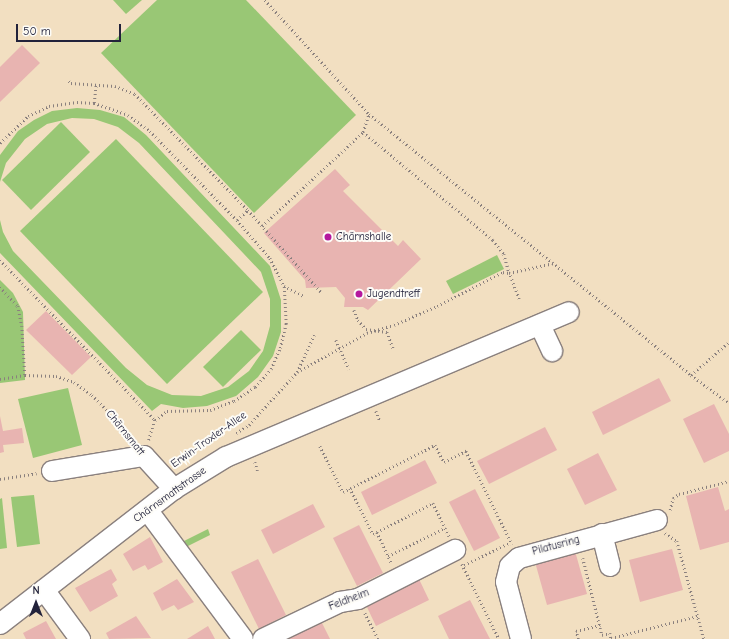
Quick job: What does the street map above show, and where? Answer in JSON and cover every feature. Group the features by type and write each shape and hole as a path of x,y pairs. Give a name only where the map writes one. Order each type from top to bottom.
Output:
{"street":[{"name":"Chärnsmattstrasse","path":"0,624 148,511 174,489 226,457 360,399 569,312"},
{"path":"540,325 552,351"},
{"path":"52,471 144,456"},
{"name":"Chärnsmatt","path":"144,456 174,489"},
{"path":"148,511 243,639"},
{"name":"Pilatusring","path":"521,639 506,582 515,550 602,534 656,520"},
{"path":"602,534 610,566"},
{"name":"Feldheim","path":"263,639 340,602 358,599 399,578 459,558"},
{"path":"44,590 80,639"}],"path":[{"path":"265,0 369,114 555,263 691,375 729,403"},
{"path":"68,80 71,83 115,86 135,94 248,210 321,292"},
{"path":"94,103 96,84"},
{"path":"0,142 28,116 50,106 77,102 94,103 128,115 150,131 237,220 270,258 284,286 286,324 280,348 270,369 255,387 234,401 210,410 167,411 155,420 144,456"},
{"path":"262,226 363,132 369,114"},
{"path":"363,132 493,240 504,254 509,273 519,299"},
{"path":"237,220 248,210"},
{"path":"0,260 155,420"},
{"path":"297,372 339,347 376,330 437,306 503,272 509,273 555,263"},
{"path":"0,286 18,306 22,326 25,376"},
{"path":"284,286 304,296"},
{"path":"354,310 358,320 366,328 387,332 394,350"},
{"name":"Erwin-Troxler-Allee","path":"230,438 249,425 297,372 314,335"},
{"path":"336,340 349,369"},
{"path":"691,375 729,342"},
{"name":"Chärnsmatt","path":"0,379 25,376 56,376 74,382 92,395 116,419 144,456"},
{"path":"320,446 343,492 435,445 444,462 466,452 515,550 459,558"},
{"path":"0,479 52,471"},
{"path":"704,639 676,541 661,530 656,520 666,518 673,498 679,494 729,480"},
{"path":"388,556 445,528"},
{"path":"377,532 399,578"},
{"path":"588,576 602,635 610,633 611,638 698,616"},
{"path":"358,599 378,639"},
{"path":"578,639 576,631 600,625"}],"green space":[{"path":"113,0 142,0 126,14"},
{"path":"157,0 246,0 356,115 254,213 101,53"},
{"path":"77,108 100,110 124,117 146,135 270,266 281,300 281,332 273,356 258,377 236,396 207,406 183,408 161,404 152,411 0,253 0,220 3,232 13,251 126,368 147,385 172,395 201,396 228,387 249,371 263,351 270,326 270,299 261,272 139,143 118,127 94,119 72,118 47,124 25,139 6,163 0,182 0,155 18,131 34,120 52,111"},
{"path":"61,122 90,152 31,210 2,180"},
{"path":"116,139 263,292 167,384 20,231"},
{"path":"497,255 504,269 453,294 446,281"},
{"path":"0,280 13,293 23,312 25,380 0,383"},
{"path":"241,330 261,350 223,387 203,367"},
{"path":"68,388 82,445 33,458 18,399"},
{"path":"34,495 40,544 17,547 11,497"},
{"path":"2,498 7,548 0,549 0,499"},
{"path":"208,529 210,535 186,547 184,541"}],"building":[{"path":"22,45 40,63 0,102 0,67"},
{"name":"Chärnshalle","path":"335,169 350,185 343,191 398,246 403,240 421,259 368,310 363,307 344,307 345,298 336,287 306,288 305,280 264,233"},
{"path":"46,311 91,357 72,375 26,330"},
{"path":"659,378 671,401 603,435 592,412"},
{"path":"714,404 729,434 729,451 704,463 683,419"},
{"path":"0,416 3,431 22,428 24,443 3,445 4,452 0,453"},
{"path":"545,427 557,450 489,484 477,461"},
{"path":"598,453 617,490 585,505 567,469"},
{"path":"425,460 437,483 372,515 361,492"},
{"path":"718,487 725,511 729,509 729,542 700,550 686,496"},
{"path":"475,489 500,538 474,551 449,502"},
{"path":"313,504 325,527 273,554 261,530"},
{"path":"359,525 383,573 357,586 333,538"},
{"path":"150,537 163,562 148,570 145,565 133,571 123,554"},
{"path":"672,549 683,590 640,602 629,560"},
{"path":"575,551 587,594 547,605 535,562"},
{"path":"258,559 286,615 259,629 231,572"},
{"path":"111,569 117,580 112,584 118,596 90,612 75,588"},
{"path":"418,577 429,600 376,626 365,603"},
{"path":"177,579 194,602 178,610 174,605 162,611 153,593"},
{"path":"470,600 490,639 449,639 438,616"},
{"path":"136,616 151,638 109,639 106,633"},
{"path":"320,619 330,639 280,639"},
{"path":"46,621 56,639 26,639 23,633"},
{"path":"208,626 215,639 187,639"}],"place":[{"name":"Chärnshalle","path":"328,237"},
{"name":"Jugendtreff","path":"359,294"}]}
